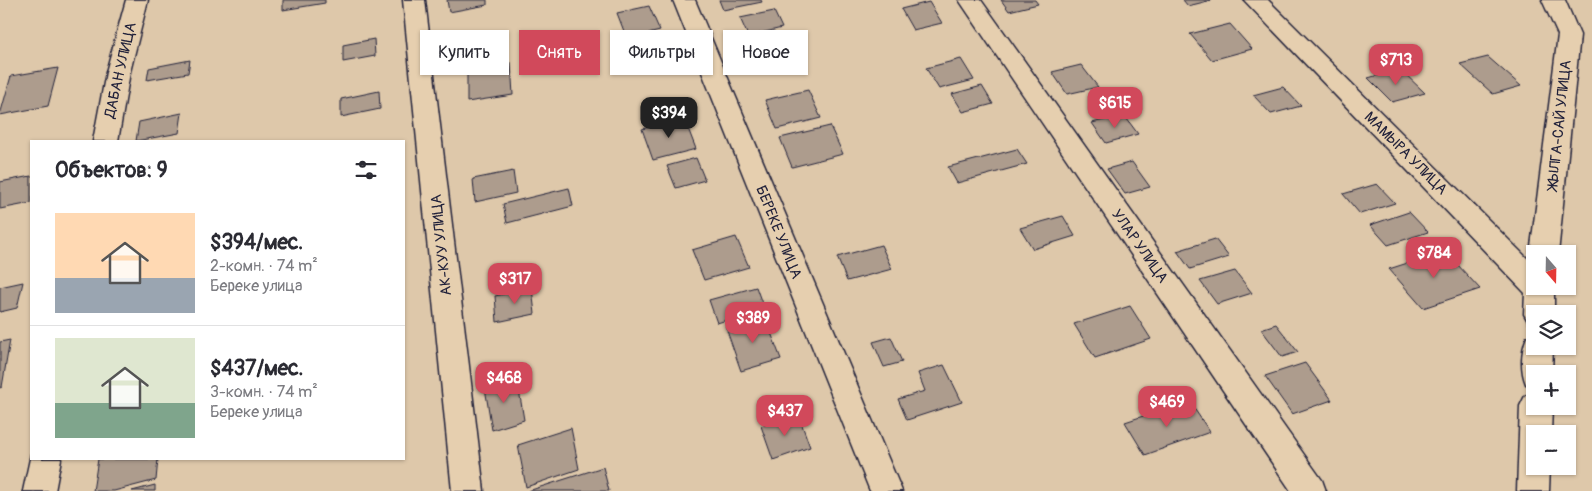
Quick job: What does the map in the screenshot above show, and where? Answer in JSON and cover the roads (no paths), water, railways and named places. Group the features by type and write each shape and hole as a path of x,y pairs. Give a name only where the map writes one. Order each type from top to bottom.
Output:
{"street":[{"name":"ДАБАН УЛИЦА","path":"105,140 118,72 137,0"},
{"name":"АК-КУУ УЛИЦА","path":"414,0 468,491"},
{"name":"БЕРЕКЕ УЛИЦА","path":"684,0 886,491"},
{"name":"УЛАР УЛИЦА","path":"970,0 1310,491"},
{"name":"МАМЫРА УЛИЦА","path":"1256,0 1526,280"},
{"name":"ЖЫЛГА-САЙ УЛИЦА","path":"1545,245 1569,36 1553,0"},
{"path":"1533,491 1536,415"},
{"path":"39,491 45,460"}]}
